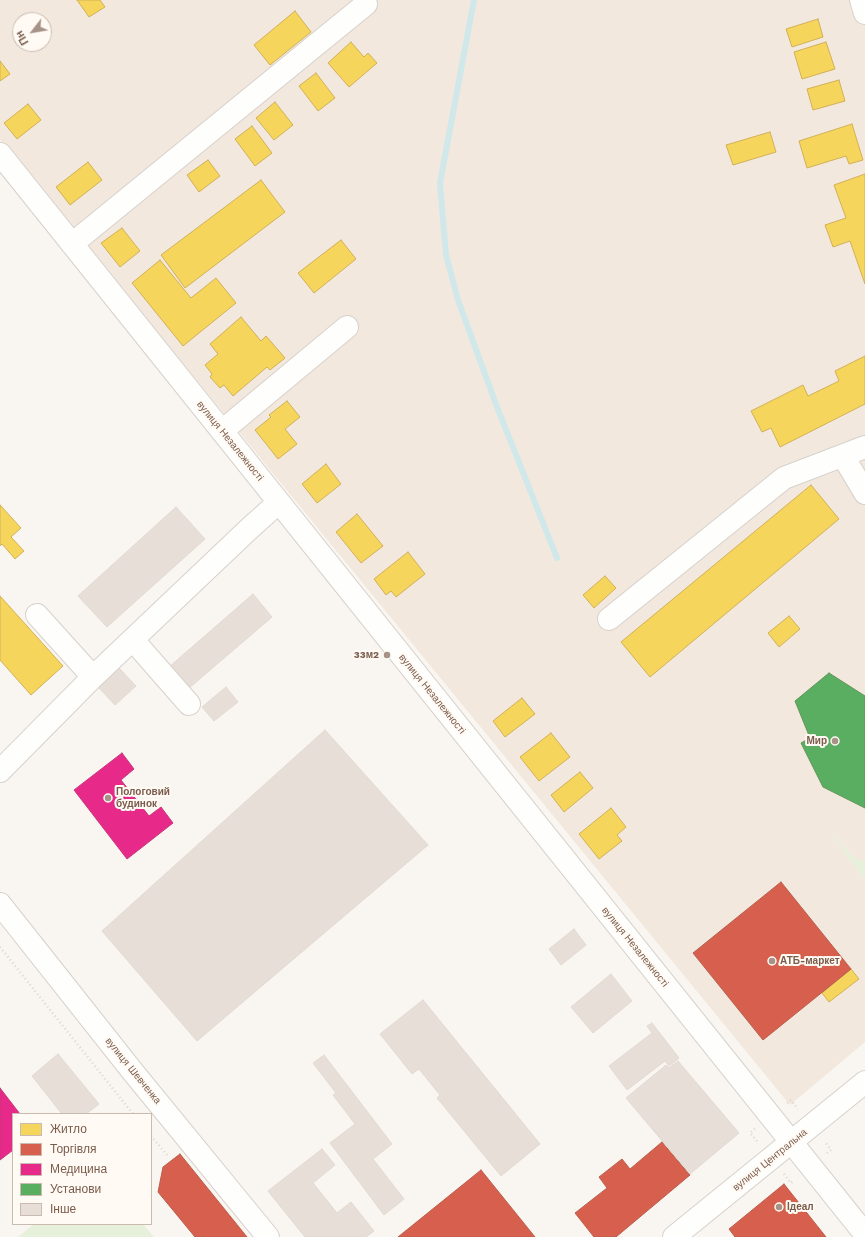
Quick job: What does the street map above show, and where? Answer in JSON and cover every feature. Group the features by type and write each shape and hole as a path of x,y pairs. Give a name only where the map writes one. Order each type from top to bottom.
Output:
{"street":[{"path":"861,0 865,13"},
{"path":"72,244 366,4"},
{"name":"вулиця Незалежності","path":"0,154 865,1234"},
{"path":"222,431 347,327"},
{"path":"609,619 784,478 865,447"},
{"path":"843,456 865,493"},
{"path":"0,771 93,677 279,502"},
{"path":"37,615 93,677"},
{"path":"133,640 189,704"},
{"name":"вулиця Шевченка","path":"0,904 133,1072 268,1237"},
{"name":"вулиця Центральна","path":"674,1237 865,1082"}],"path":[{"path":"0,947 132,1113"},
{"path":"759,1126 750,1133 760,1145"},
{"path":"152,1137 168,1156"},
{"path":"823,1156 831,1150 826,1144"}],"shaded area":[{"path":"0,0 865,0 865,1042 790,1105 0,140"}],"green space":[{"path":"829,832 854,857 865,862 865,880"},
{"path":"33,1225 144,1225 154,1237 18,1237"}],"building: Житло":[{"path":"77,0 100,0 105,7 89,17"},
{"path":"295,11 311,32 270,65 254,45"},
{"path":"818,19 823,37 792,47 786,29"},
{"path":"351,42 364,57 368,53 377,63 349,87 328,63"},
{"path":"826,42 835,69 802,79 794,52"},
{"path":"0,61 10,74 0,81"},
{"path":"316,73 335,98 318,111 299,86"},
{"path":"839,80 845,101 813,110 807,89"},
{"path":"275,102 293,125 274,140 256,118"},
{"path":"28,104 41,120 17,139 4,123"},
{"path":"852,124 863,160 849,164 846,156 807,168 799,141"},
{"path":"252,126 272,153 255,166 235,139"},
{"path":"770,132 776,152 733,165 726,145"},
{"path":"208,160 220,176 199,192 187,175"},
{"path":"88,162 102,180 70,205 56,187"},
{"path":"865,174 865,284 850,241 833,247 825,225 846,218 834,185"},
{"path":"261,180 285,212 185,288 161,255"},
{"path":"122,228 140,251 120,267 101,243"},
{"path":"341,240 356,259 314,293 298,273"},
{"path":"160,260 191,298 216,278 236,303 183,346 132,283"},
{"path":"241,317 261,341 266,336 285,358 270,370 267,367 233,396 224,385 220,388 210,377 212,374 205,365 218,354 210,344"},
{"path":"865,356 865,404 780,447 771,428 762,432 751,411 803,385 808,396 839,381 835,371"},
{"path":"287,401 300,417 285,429 297,444 278,459 255,430 271,417 269,415"},
{"path":"326,464 341,484 317,503 302,484"},
{"path":"811,485 839,519 650,677 621,642"},
{"path":"0,505 21,528 11,537 24,551 15,559 2,544 0,546"},
{"path":"357,514 383,546 361,563 336,532"},
{"path":"408,552 425,574 396,597 391,591 386,595 374,579"},
{"path":"605,576 616,588 594,608 583,595"},
{"path":"0,596 63,666 31,695 0,660"},
{"path":"789,616 800,629 779,647 768,633"},
{"path":"522,698 535,714 505,737 493,721"},
{"path":"551,733 570,757 539,781 520,757"},
{"path":"580,772 593,788 564,812 551,795"},
{"path":"611,808 626,827 617,835 622,841 599,859 579,834"},
{"path":"851,969 859,979 829,1002 822,993"}],"building: Торгівля":[{"name":"АТБ-маркет","path":"781,882 851,969 763,1040 693,953"},
{"path":"662,1142 690,1175 616,1237 594,1237 575,1213 607,1188 599,1177 622,1159 630,1169"},
{"path":"180,1154 247,1237 195,1237 158,1192 163,1167"},
{"path":"481,1170 535,1237 398,1237"},
{"name":"Ідеал","path":"784,1184 826,1237 735,1237 729,1229"}],"building: Медицина":[{"name":"Пологовий будинок","path":"122,753 134,769 121,780 149,816 161,807 173,823 127,859 74,790"},
{"path":"0,1088 19,1113 12,1113 12,1151 0,1160"}],"building: Установи":[{"name":"Мир","path":"829,673 865,696 865,808 823,787 801,743 810,738 795,701"}],"building: Інше":[{"path":"176,507 205,539 107,627 78,596"},
{"path":"253,594 272,617 188,689 169,667"},
{"path":"119,668 136,686 115,705 99,688"},
{"path":"226,687 238,702 214,721 202,707"},
{"path":"325,730 428,845 197,1041 102,931"},
{"path":"574,929 586,945 561,965 549,949"},
{"path":"611,974 632,1001 593,1033 571,1007"},
{"path":"423,1000 540,1144 501,1176 437,1098 440,1095 419,1069 412,1074 380,1034"},
{"path":"652,1023 679,1058 669,1066 665,1061 627,1090 609,1066 652,1033 647,1026"},
{"path":"58,1054 99,1104 87,1113 61,1113 32,1076"},
{"path":"324,1055 392,1144 373,1159 404,1199 384,1215 330,1143 355,1124 333,1095 336,1093 313,1063"},
{"path":"678,1061 739,1133 690,1174 626,1098 666,1065 669,1068"},
{"path":"322,1149 335,1165 313,1183 337,1213 351,1202 374,1231 366,1237 305,1237 268,1191"}],"waterway":[{"path":"474,0 440,183 446,255 458,300 497,407 557,558"}],"place":[{"name":"33м2","path":"387,655"},
{"name":"Мир","path":"835,741"},
{"name":"Пологовий будинок","path":"108,798"},
{"name":"АТБ-маркет","path":"772,961"},
{"name":"Ідеал","path":"779,1207"}]}
